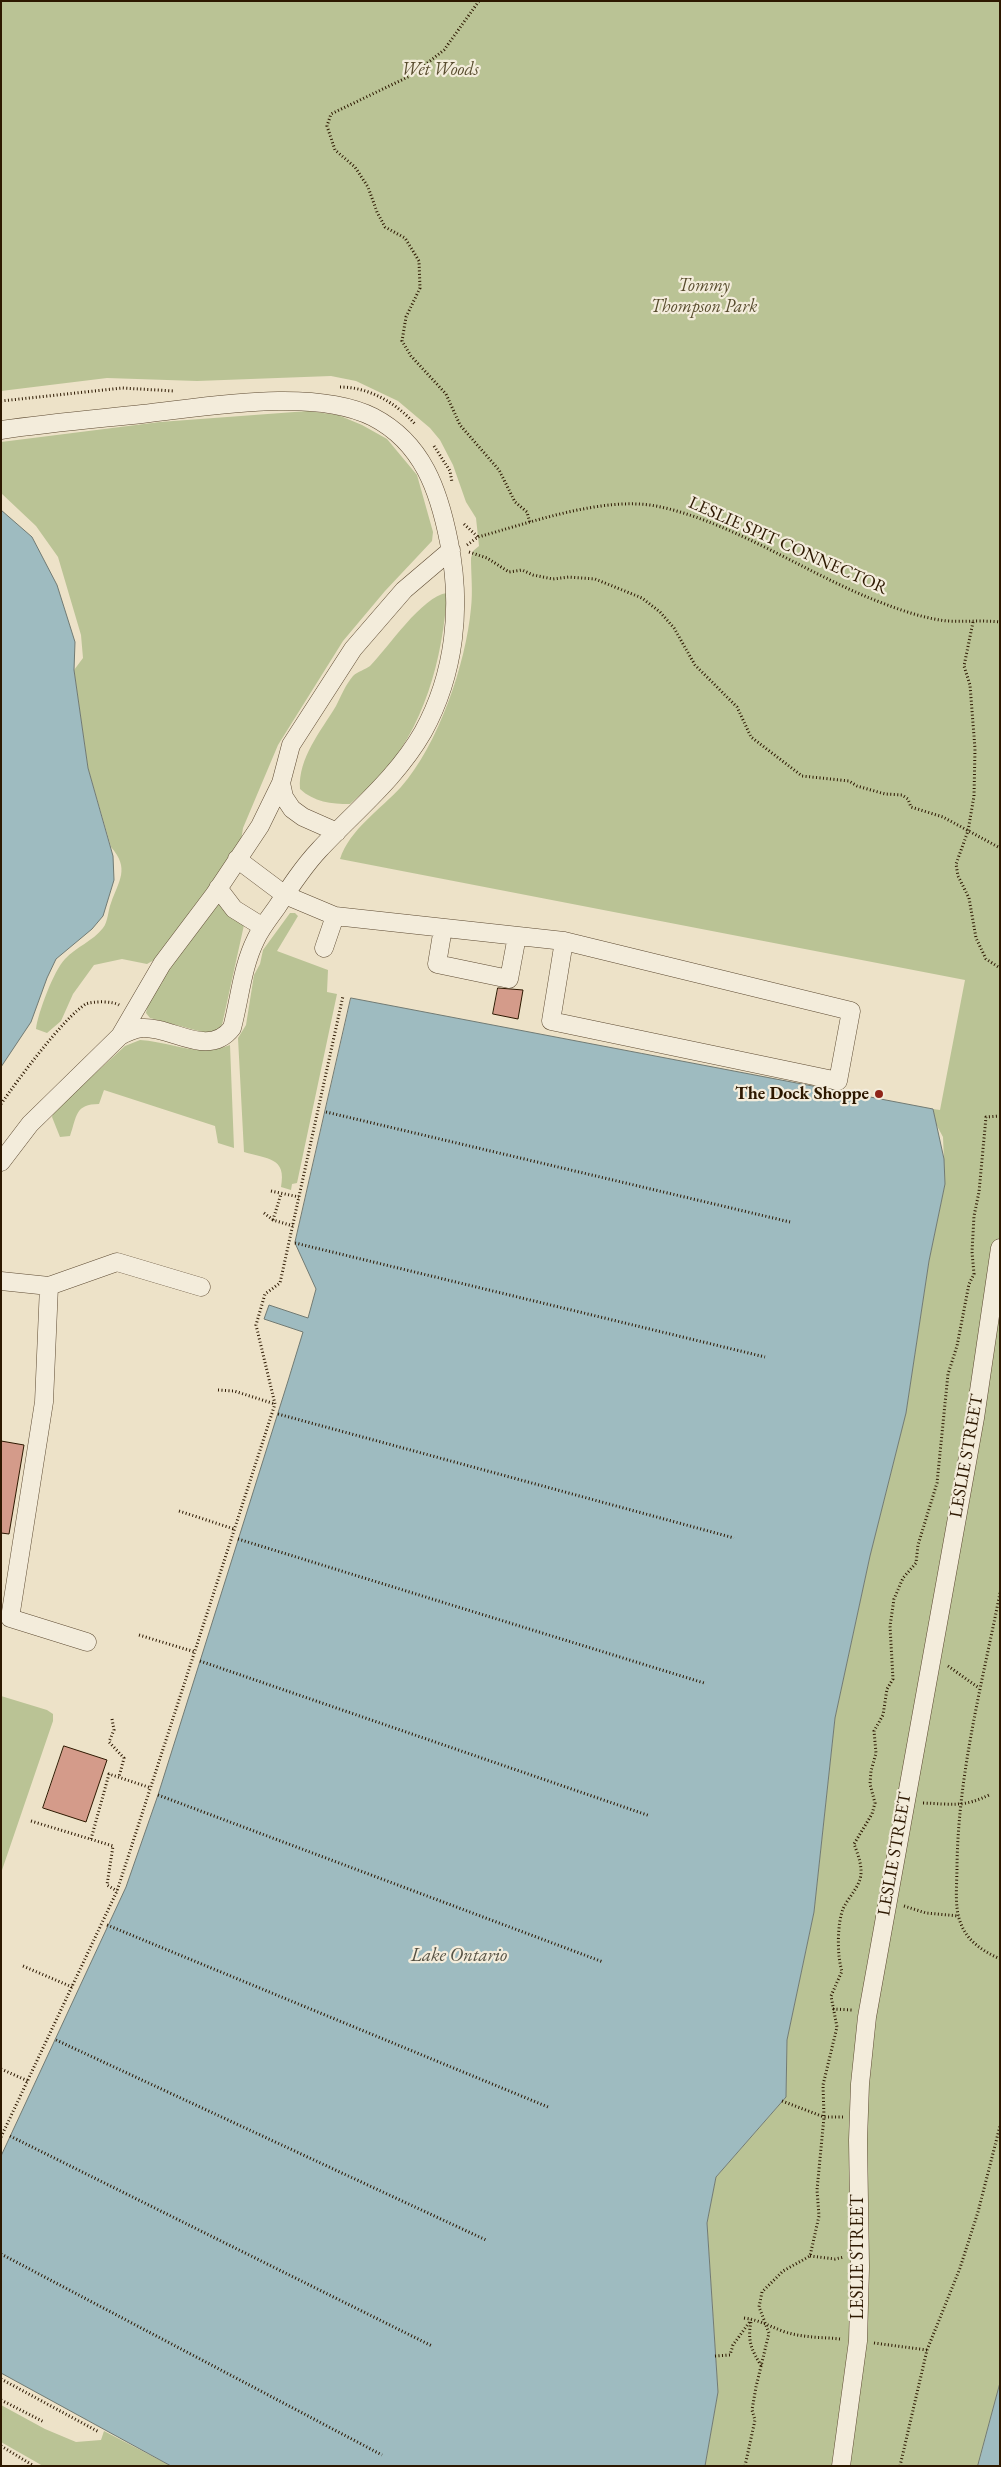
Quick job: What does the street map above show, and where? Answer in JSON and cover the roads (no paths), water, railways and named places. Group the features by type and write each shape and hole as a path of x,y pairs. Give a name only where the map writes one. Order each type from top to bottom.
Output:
{"street":[{"path":"1,430 253,402 309,402 342,407 373,417 399,435 420,456 432,479 458,551 456,626 436,706 402,764 319,850 263,927 247,959 232,1028 220,1040 203,1042 143,1028 131,1030 120,1036 30,1124 1,1162"},
{"path":"120,1036 162,964 218,888 260,826 281,783 291,745 353,649 404,590 458,551"},
{"path":"281,783 284,797 292,809 303,817 337,832"},
{"path":"238,859 285,895 335,916 564,942 850,1011 838,1081 551,1022 564,942"},
{"path":"218,888 234,909 263,927"},
{"path":"324,948 335,916"},
{"path":"443,928 437,964 509,979 517,936"},
{"name":"LESLIE STREET","path":"841,2466 858,2341 860,2254 858,2140 860,2084 867,2017 904,1802 975,1418 1000,1248"},
{"path":"1,1281 49,1286 117,1262 201,1287"},
{"path":"49,1286 44,1402 10,1618 87,1642"}],"water":[{"path":"1,510 32,537 57,585 75,642 74,670 88,768 113,856 114,880 103,916 92,929 56,959 31,1022 1,1067"},
{"name":"Lake Ontario","path":"351,998 933,1109 944,1159 945,1184 929,1261 906,1413 870,1556 835,1718 814,1912 787,2040 786,2097 716,2177 707,2223 718,2392 705,2466 171,2466 1,2373 1,2156 126,1887 158,1795 303,1332 264,1319 269,1305 308,1318 316,1289 295,1243"},
{"path":"1000,2383 1000,2466 978,2466"}],"place":[{"name":"The Dock Shoppe","path":"879,1094"}],"park label":[{"name":"Wet Woods","path":"440,70"},
{"name":"Tommy Thompson Park","path":"704,296"}]}
